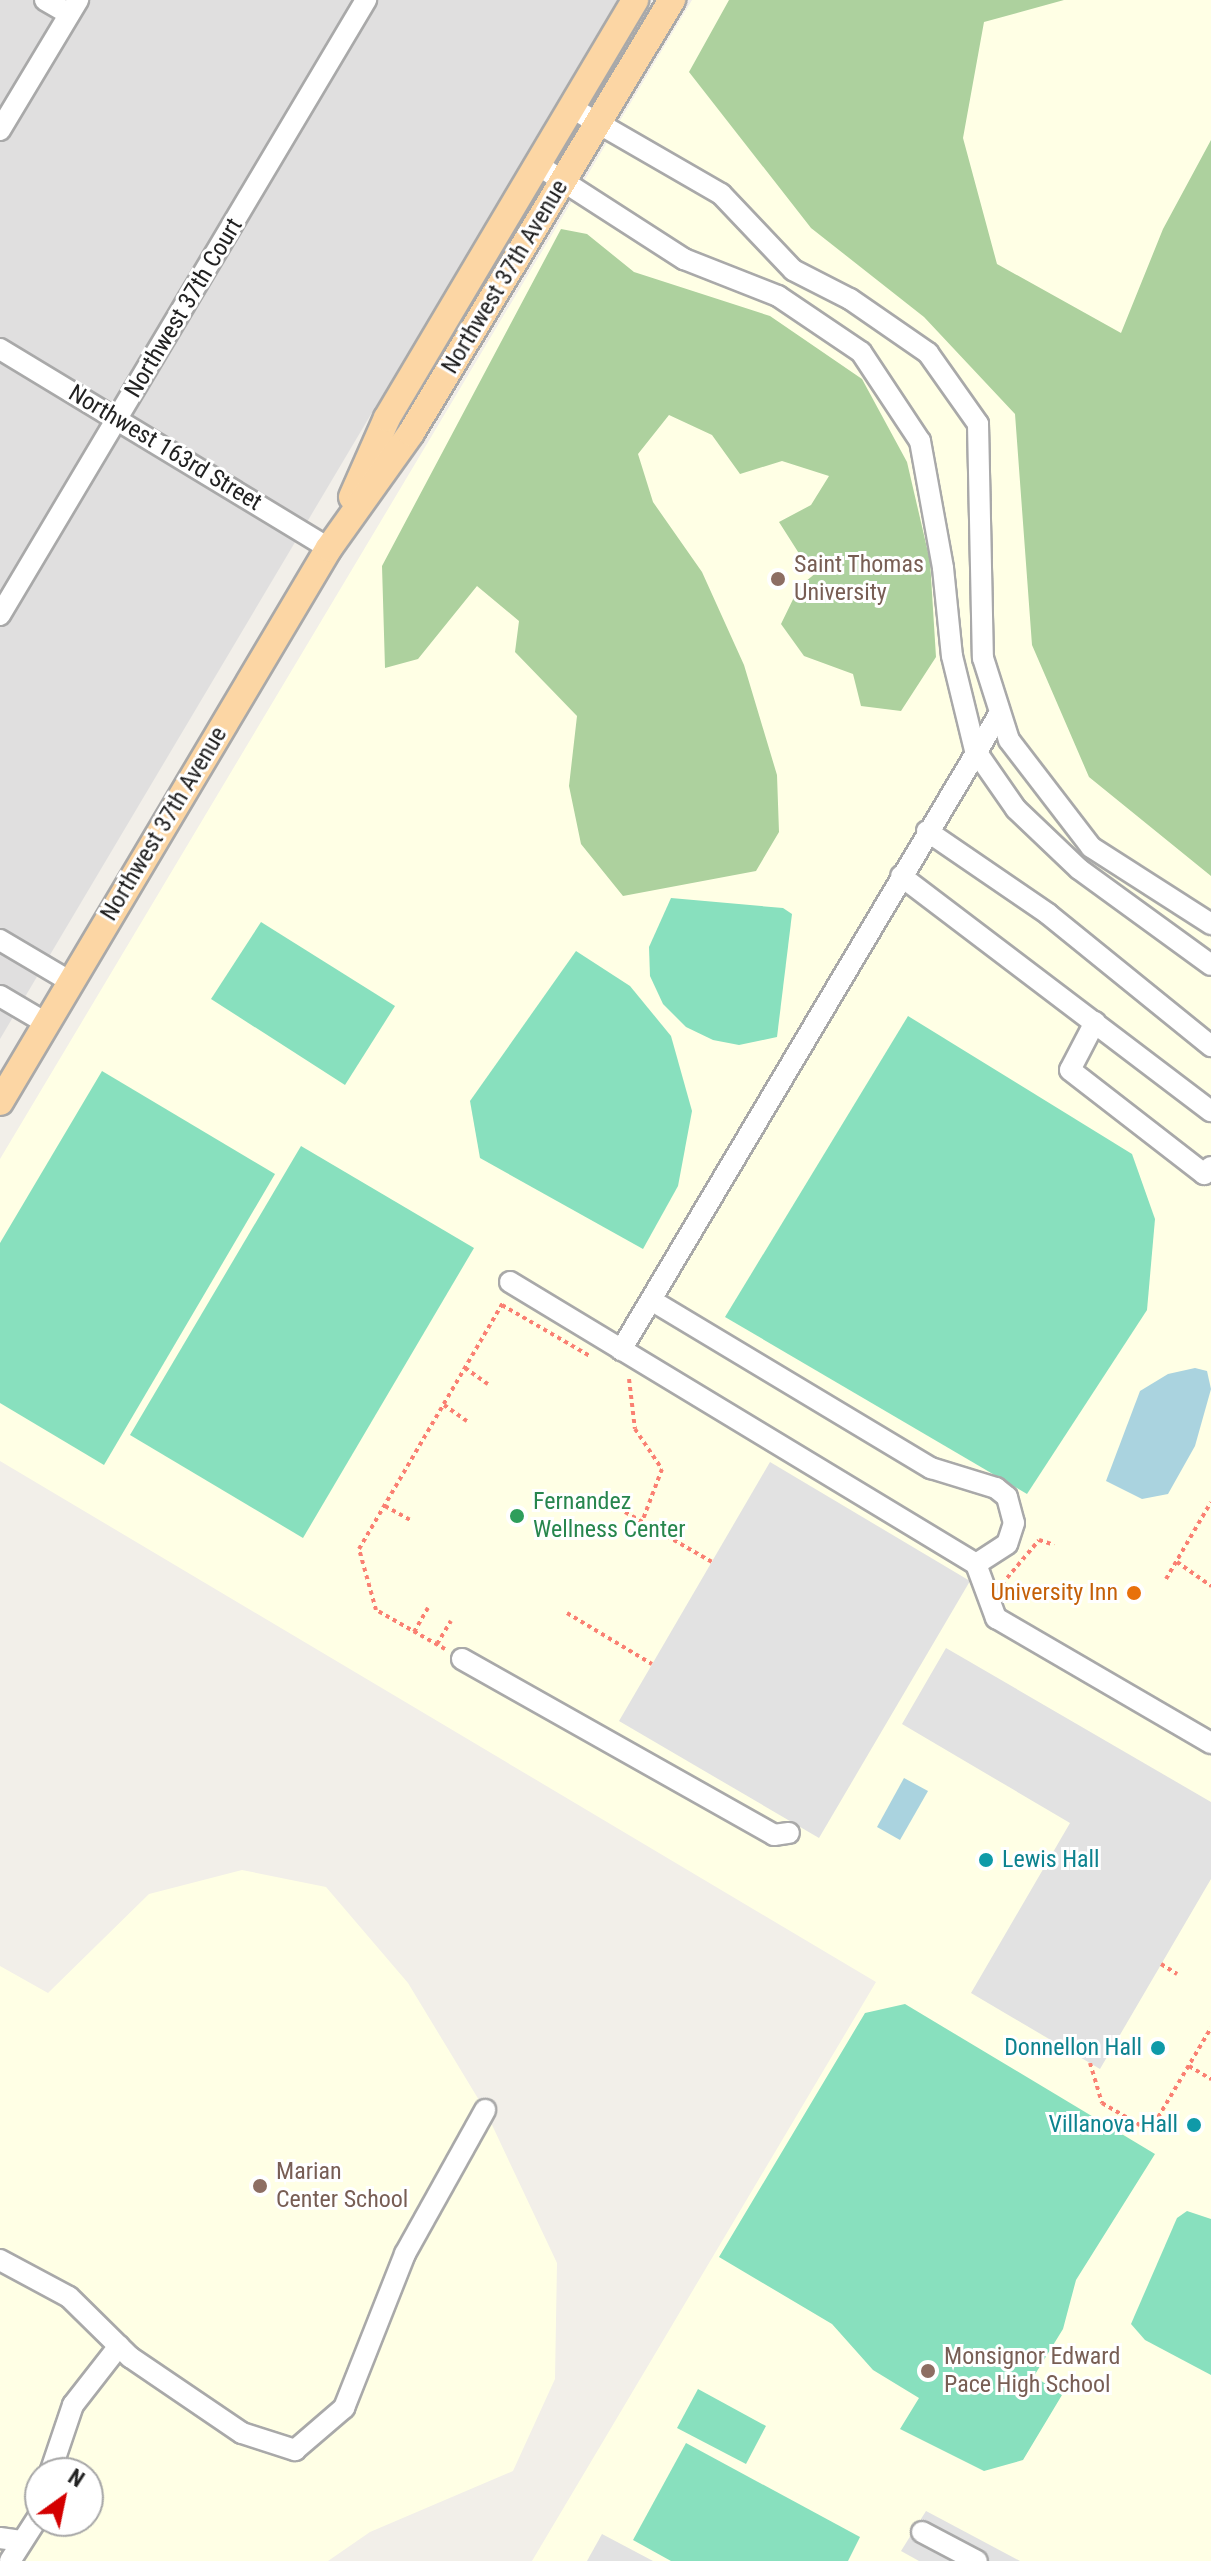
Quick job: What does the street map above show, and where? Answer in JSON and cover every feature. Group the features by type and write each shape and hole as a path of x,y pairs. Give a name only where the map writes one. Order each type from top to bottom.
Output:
{"main road":[{"name":"Northwest 37th Avenue","path":"329,548 387,418 635,0"},
{"name":"Northwest 37th Avenue","path":"0,1102 329,548 411,433 672,0"}],"street":[{"path":"0,130 74,7 45,0"},
{"name":"Northwest 37th Court","path":"0,615 366,0"},
{"path":"572,108 721,194 793,270 850,299 928,353 978,424 983,658 998,716 1009,740 1091,847 1211,924"},
{"path":"538,165 684,259 778,296 861,352 920,441 943,568 952,656 975,750 1016,809 1079,869 1211,965"},
{"path":"778,296 793,270"},
{"name":"Northwest 163rd Street","path":"0,349 329,548"},
{"path":"621,1350 998,716"},
{"path":"927,831 1048,914 1211,1046"},
{"path":"901,876 1211,1111"},
{"path":"0,940 71,982"},
{"path":"0,996 46,1023"},
{"path":"1095,1022 1070,1070 1204,1174 1211,1167"},
{"path":"510,1282 976,1564 996,1618 1211,1743"},
{"path":"651,1300 931,1468 996,1488 1007,1497 1014,1523 1007,1544 976,1564"},
{"path":"462,1659 774,1835 789,1833"},
{"path":"0,2260 69,2297 119,2346 242,2433 295,2450 344,2408 405,2254 485,2110"},
{"path":"55,2457 73,2405 119,2346"},
{"path":"922,2532 977,2561"},
{"path":"10,2561 24,2537"},
{"path":"0,2538 21,2541"}],"path":[{"path":"462,1659 376,1610 359,1549 465,1368 510,1282"},
{"path":"465,1368 488,1384"},
{"path":"629,1379 635,1429 662,1469 642,1522"},
{"path":"444,1405 467,1421"},
{"path":"1166,1579 1211,1502"},
{"path":"385,1506 410,1520"},
{"path":"625,1512 712,1562"},
{"path":"1176,1562 1211,1586"},
{"path":"414,1632 428,1608"},
{"path":"567,1613 652,1664"},
{"path":"437,1644 451,1621"},
{"path":"1161,1964 1177,1974"},
{"path":"1090,2063 1102,2103 1150,2131 1211,2028"},
{"path":"1189,2066 1211,2079"}],"shaded area":[{"path":"0,0 617,0 0,1039"},
{"name":"Saint Thomas University","path":"692,0 1211,0 1211,2561 532,2561 876,1982 0,1461 0,1159"},
{"path":"770,1462 970,1581 819,1838 619,1721"},
{"path":"946,1648 1211,1802 1211,1879 1100,2069 971,1993 1070,1823 902,1724"},
{"name":"Marian Center School","path":"242,1870 326,1887 408,1983 485,2110 557,2263 555,2379 513,2471 370,2532 328,2561 0,2561 0,1966 48,1993 149,1894"},
{"path":"926,2511 1020,2561 919,2561 901,2551"},
{"path":"602,2534 653,2561 587,2561"}],"green space":[{"path":"729,0 1064,0 984,22 963,138 997,264 1121,333 1163,229 1211,140 1211,876 1089,777 1032,645 1015,414 924,317 811,228 689,72"},
{"path":"561,229 587,234 634,272 770,316 862,379 907,462 930,561 936,657 901,711 861,706 853,674 804,656 781,624 799,587 823,567 800,555 779,522 811,505 829,476 782,461 740,474 712,435 669,415 638,454 653,502 702,572 744,665 777,775 779,832 756,871 623,896 581,844 569,786 577,716 515,652 519,621 477,586 418,659 385,668 382,566"},
{"path":"671,898 783,908 792,914 777,1037 739,1045 713,1040 686,1027 663,1004 650,976 649,947"},
{"path":"261,922 395,1006 345,1085 211,999"},
{"path":"576,951 630,986 671,1036 692,1111 678,1186 643,1249 480,1158 470,1101"},
{"path":"908,1016 1132,1154 1155,1219 1147,1310 1027,1494 725,1317"},
{"path":"102,1071 275,1174 104,1465 0,1403 0,1243"},
{"path":"301,1146 474,1248 303,1538 130,1435"},
{"path":"905,2004 1155,2154 1076,2280 1063,2329 1034,2376 1062,2395 1023,2460 984,2471 900,2429 919,2398 873,2370 832,2324 719,2257 865,2013"},
{"path":"1187,2211 1211,2219 1211,2375 1145,2340 1131,2324 1177,2218"},
{"path":"698,2389 766,2426 746,2464 677,2428"},
{"path":"686,2443 860,2537 848,2561 671,2561 633,2540"}],"water":[{"path":"1195,1368 1207,1371 1211,1389 1195,1446 1168,1494 1142,1499 1106,1481 1140,1391 1168,1374"},
{"path":"904,1778 928,1791 900,1840 877,1827"}],"place":[{"name":"Saint Thomas University","path":"778,579"},
{"name":"Fernandez Wellness Center","path":"517,1516"},
{"name":"University Inn","path":"1134,1593"},
{"name":"Lewis Hall","path":"986,1860"},
{"name":"Donnellon Hall","path":"1158,2048"},
{"name":"Villanova Hall","path":"1194,2125"},
{"name":"Marian Center School","path":"260,2186"},
{"name":"Monsignor Edward Pace High School","path":"928,2371"}]}
